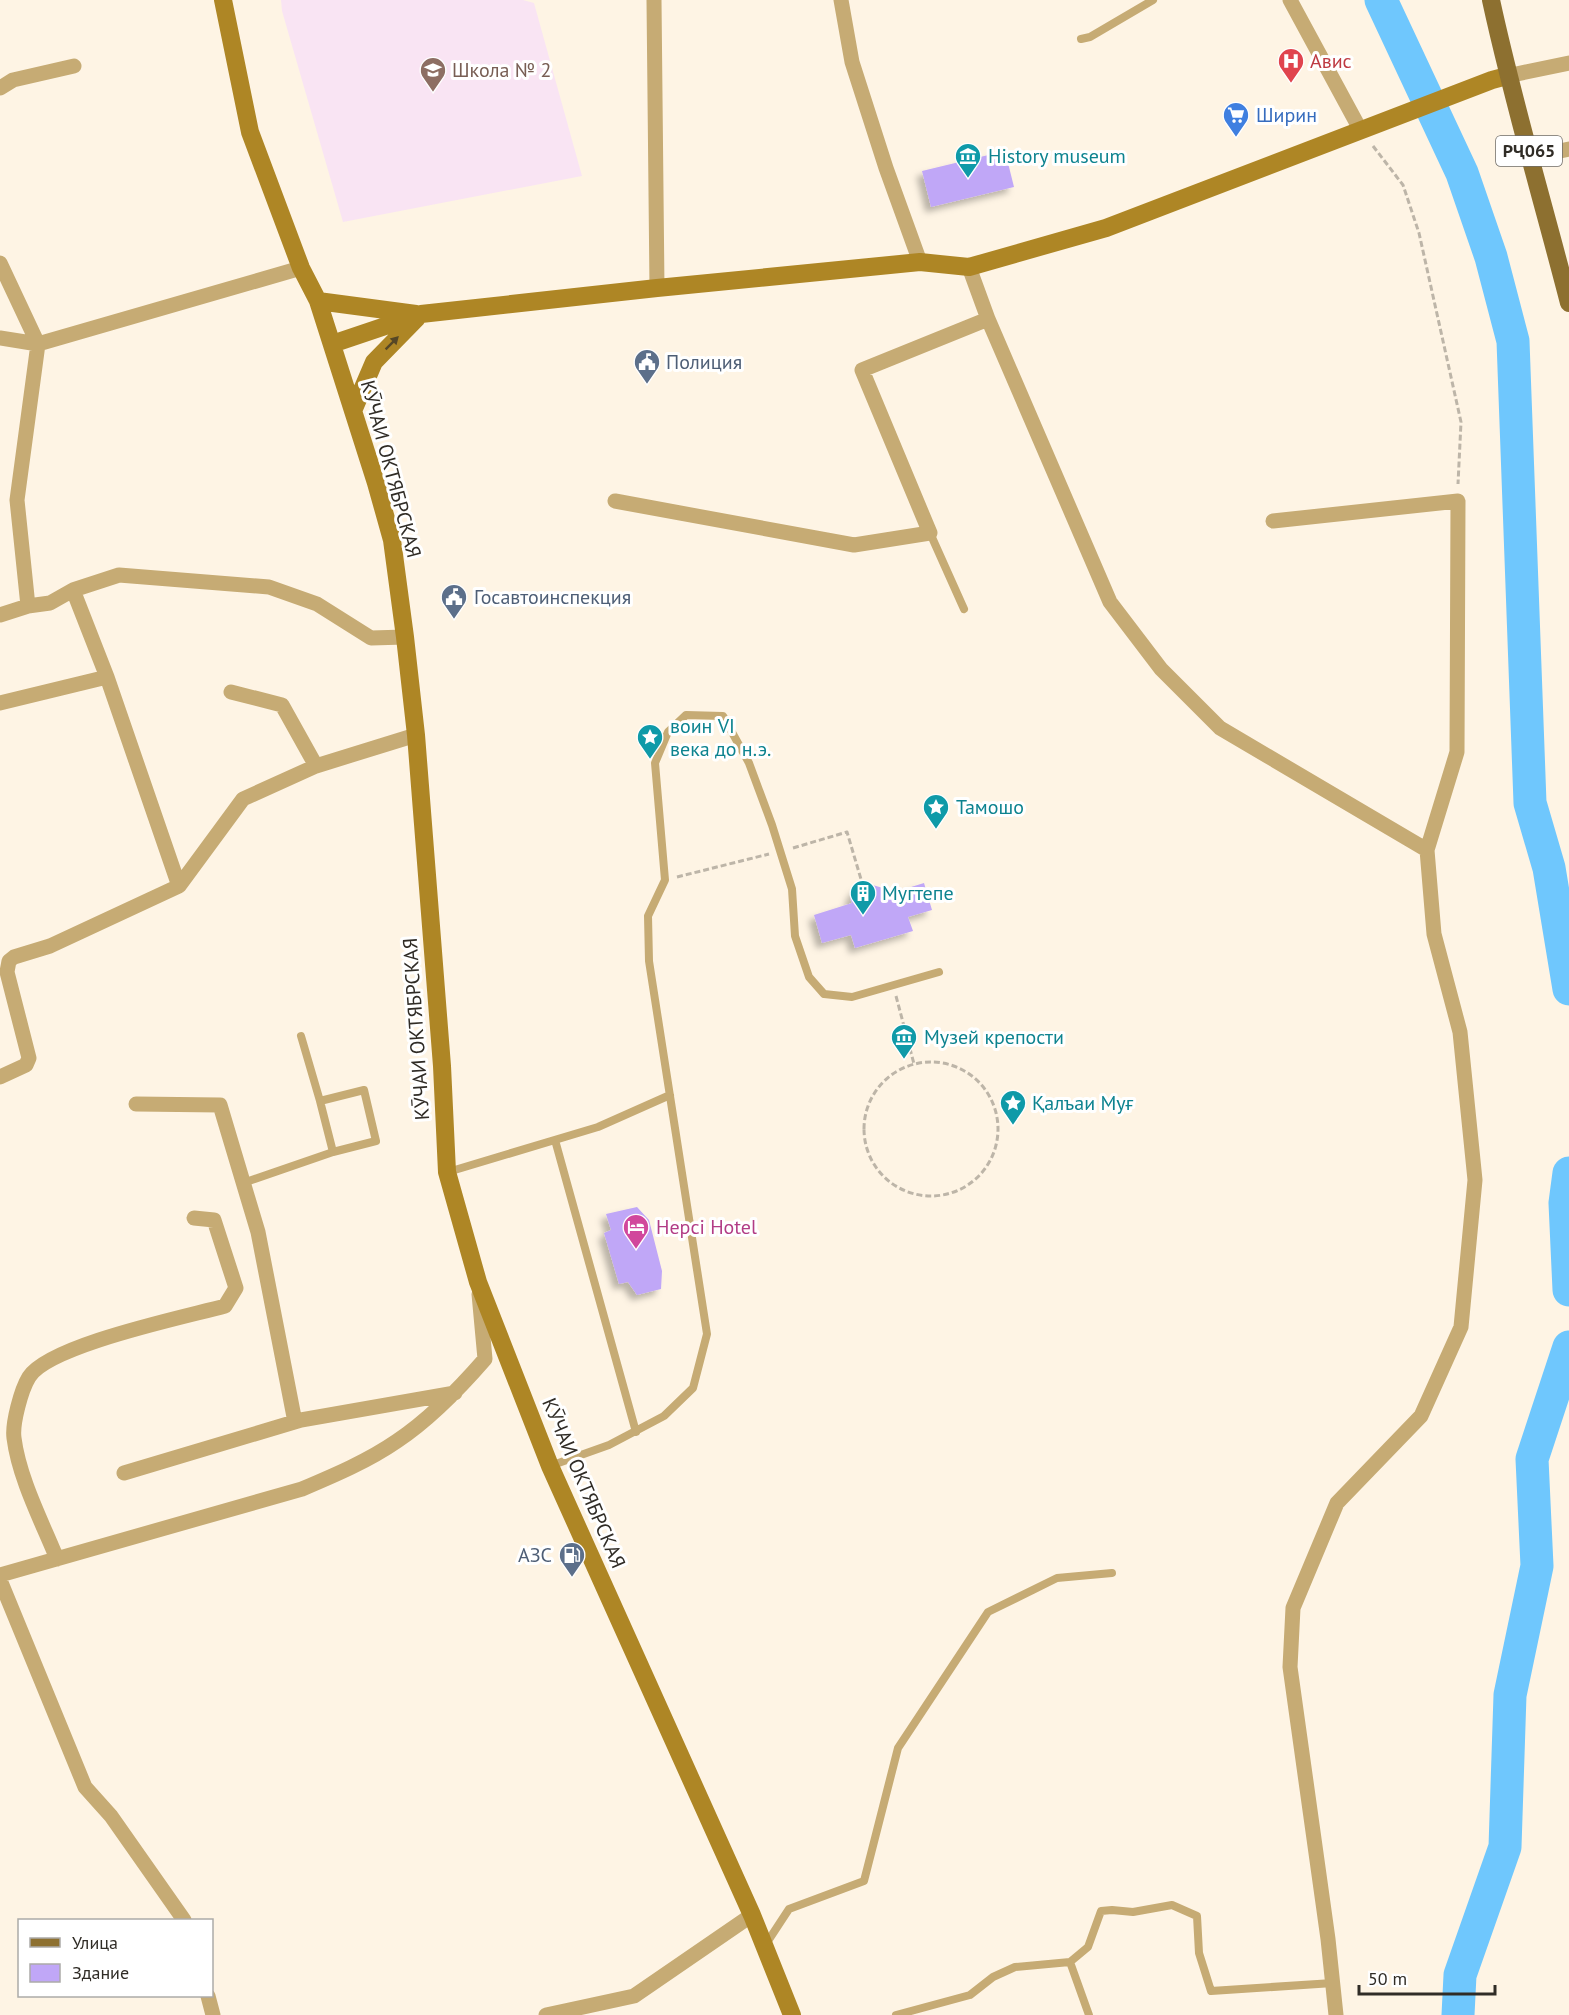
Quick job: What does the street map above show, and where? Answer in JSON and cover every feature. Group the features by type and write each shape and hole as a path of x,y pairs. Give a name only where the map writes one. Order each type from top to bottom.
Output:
{"main road":[{"name":"КӮЧАИ ОКТЯБРСКАЯ","path":"223,0 250,132 301,268 318,301 392,540 416,735 441,1054 447,1172 478,1282 550,1466 752,1915 792,2015"},
{"name":"РҶ065","path":"1491,0 1500,78 1531,157 1569,303"},
{"path":"332,344 420,314 920,262 969,267 1106,228 1500,78"},
{"path":"318,301 420,314"},
{"path":"353,411 374,362 420,314"}],"street":[{"path":"654,0 657,288"},
{"path":"841,0 852,62 886,168 920,262"},
{"path":"1290,0 1361,131"},
{"path":"1500,78 1569,63"},
{"path":"0,88 13,80 74,66"},
{"path":"1531,157 1569,149"},
{"path":"0,263 38,344 17,500 28,606"},
{"path":"969,267 988,319 1110,602 1161,669 1220,728 1426,850"},
{"path":"0,338 38,344 301,268"},
{"path":"615,501 854,544 930,533 862,370 988,319"},
{"path":"1273,521 1458,501 1457,752 1426,850 1434,934 1460,1032 1475,1180 1461,1327 1421,1416 1337,1503 1293,1608 1290,1667 1329,1939 1336,2015"},
{"path":"0,615 28,606 50,603 73,590 119,575 269,587 317,604 371,638 405,637"},
{"path":"73,590 107,677 179,886"},
{"path":"0,704 107,677"},
{"path":"231,692 282,705 316,766"},
{"path":"0,1077 26,1065 29,1058 7,972 9,961 14,957 50,946 179,886 243,799 316,766 416,735"},
{"path":"136,1104 220,1105 258,1232 295,1422"},
{"path":"57,1559 23,1473 14,1437 17,1410 30,1376 56,1356 83,1344 225,1306 236,1288 221,1239 214,1220 194,1218"},
{"path":"0,1575 302,1489 347,1470 398,1441 455,1393 485,1359 478,1282"},
{"path":"124,1473 295,1422 455,1393"},
{"path":"0,1580 85,1787 111,1816 183,1919"},
{"path":"546,2015 634,1996 752,1915"},
{"path":"208,1997 213,2015"}],"lane":[{"path":"1082,39 1090,37 1153,0"},
{"path":"930,533 964,609"},
{"path":"550,1466 609,1445 664,1416 693,1388 707,1335 649,962 648,916 665,880 655,763 668,732 686,715 723,716 749,763 772,825 792,889 795,936 808,977 824,994 852,997 939,972"},
{"path":"301,1036 333,1152"},
{"path":"243,1183 333,1152 376,1141 364,1089 320,1101"},
{"path":"447,1172 598,1127 670,1095"},
{"path":"555,1140 636,1432"},
{"path":"764,1948 789,1909 864,1881 898,1748 988,1612 1057,1578 1112,1573"},
{"path":"896,2015 970,1995 993,1977 1015,1967 1070,1962 1088,1947 1101,1911 1133,1912 1172,1905 1197,1916 1199,1953 1210,1991 1333,1983"},
{"path":"1070,1962 1089,2015"}],"path":[{"path":"1361,131 1403,184 1419,233 1461,422 1458,501"},
{"path":"665,880 779,852 848,832 863,886"},
{"path":"893,985 914,1064"},
{"path":"940,1062 965,1071 985,1088 996,1112 998,1138 990,1163 972,1183 948,1194 922,1196 897,1187 877,1170 866,1146 864,1120 873,1095 890,1076 914,1064 940,1062"}],"shaded area":[{"name":"Школа № 2","path":"281,0 523,0 534,3 582,176 343,222 282,11"}],"building":[{"name":"History museum","path":"1005,151 1014,187 931,207 922,171"},
{"name":"Мугтепе","path":"924,883 932,910 908,917 913,931 855,948 851,935 822,943 814,915 852,903 850,898 856,888 869,884 883,888 885,895"},
{"path":"637,1207 649,1220 662,1271 661,1289 637,1295 628,1282 619,1284 604,1233 611,1230 606,1214"}],"waterway":[{"path":"1381,0 1462,173 1491,257 1513,341 1530,803 1549,868 1569,989"},
{"path":"1569,1173 1565,1203 1569,1290"},
{"path":"1458,2015 1460,1975 1505,1847 1510,1695 1537,1566 1532,1459 1569,1347"}],"place":[{"name":"Авис","path":"1291,84"},
{"name":"Школа № 2","path":"433,93"},
{"name":"Ширин","path":"1236,138"},
{"name":"History museum","path":"968,179"},
{"name":"Полиция","path":"647,385"},
{"name":"Госавтоинспекция","path":"454,620"},
{"name":"воин VI века до н.э.","path":"650,760"},
{"name":"Тамошо","path":"936,830"},
{"name":"Мугтепе","path":"863,916"},
{"name":"Музей крепости","path":"904,1060"},
{"name":"Қалъаи Муғ","path":"1013,1126"},
{"name":"Hepci Hotel","path":"636,1250"},
{"name":"АЗС","path":"572,1578"}]}
